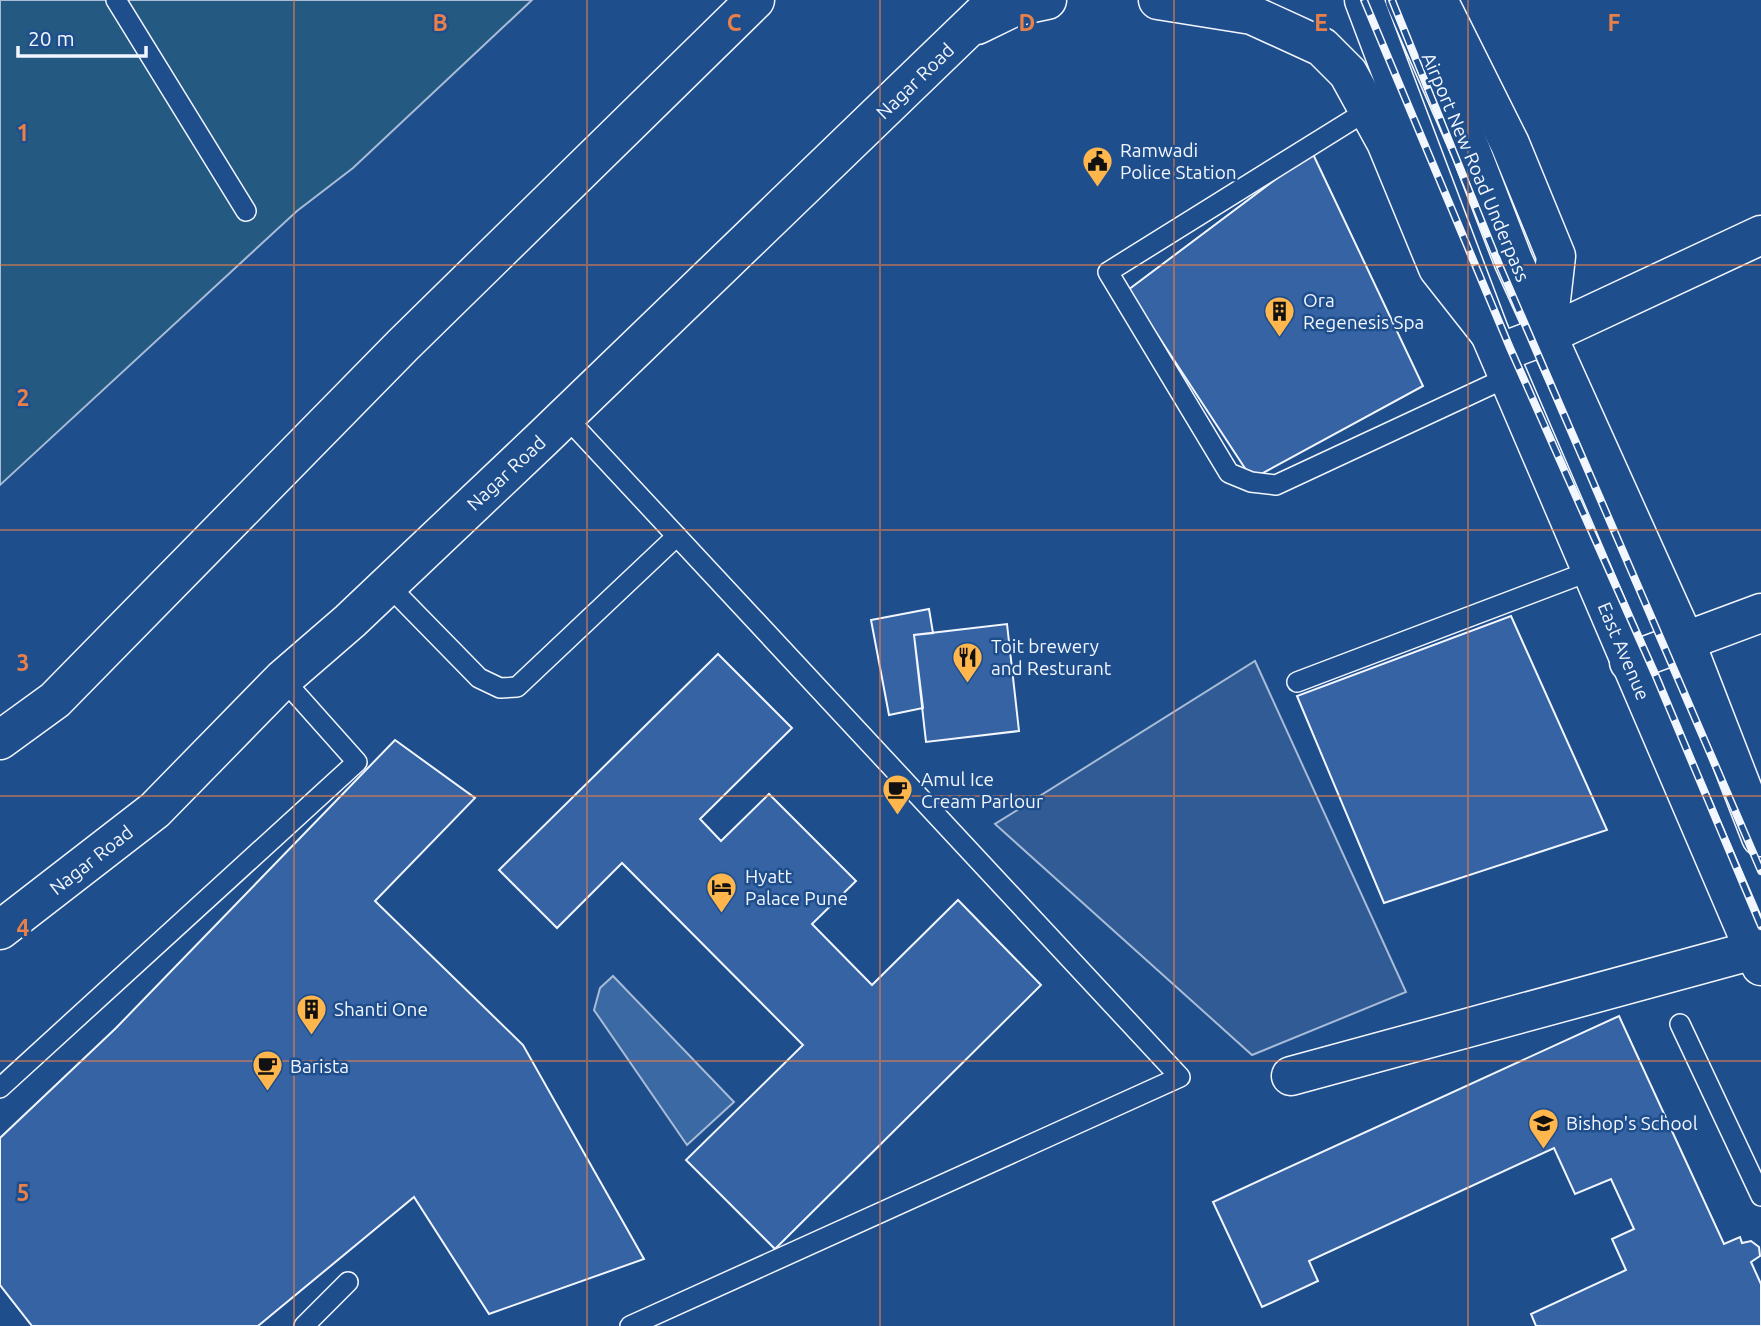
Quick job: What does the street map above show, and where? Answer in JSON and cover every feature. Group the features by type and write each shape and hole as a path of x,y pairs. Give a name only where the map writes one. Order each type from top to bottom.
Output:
{"main road":[{"path":"0,740 55,701 403,345 755,0"},
{"name":"Nagar Road","path":"0,930 155,810 283,679 565,416 997,0"},
{"path":"968,30 1014,7 1047,0"},
{"path":"1158,0 1252,15 1322,47 1348,73 1386,142 1438,268 1499,355 1761,235"},
{"name":"Airport New Road Underpass","path":"1364,0 1499,355"},
{"name":"Airport New Road Underpass","path":"1405,0 1547,335"},
{"path":"1438,0 1510,144 1556,256 1547,335 1685,642 1761,837"},
{"name":"East Avenue","path":"1499,355 1758,958"},
{"path":"1629,662 1761,613"},
{"path":"1291,1076 1758,958"}],"lane":[{"path":"116,0 246,211"},
{"path":"1368,110 1108,272 1229,473 1251,482 1276,485 1499,355"},
{"path":"565,416 1181,1077 629,1326"},
{"path":"387,584 478,678 500,688 516,687 677,536"},
{"path":"1297,682 1590,571"},
{"path":"0,1088 357,762 283,679"},
{"path":"1680,1024 1761,1196"},
{"path":"304,1326 348,1282"}],"shaded area":[{"path":"0,0 532,0 353,168 297,211 0,485"},
{"path":"1255,661 1406,992 1252,1055 995,824"},
{"path":"613,976 734,1102 687,1145 594,1010 600,988"}],"building":[{"name":"Ora Regenesis Spa","path":"1312,152 1423,386 1252,479 1128,290"},
{"path":"929,609 933,633 914,635 923,708 889,715 871,620"},
{"path":"1511,616 1607,830 1384,903 1297,696"},
{"path":"1007,624 1019,731 926,742 914,635"},
{"path":"718,654 792,728 700,819 721,841 769,794 856,881 812,924 872,985 958,900 1041,985 775,1249 686,1160 803,1045 622,863 557,928 499,870"},
{"name":"Shanti One","path":"395,740 475,798 375,901 523,1045 644,1259 489,1314 414,1197 258,1326 32,1326 0,1285 0,1138 116,1028"},
{"path":"1619,1016 1724,1244 1740,1237 1742,1243 1751,1241 1759,1247 1760,1256 1751,1262 1761,1284 1761,1326 1536,1326 1531,1314 1626,1270 1612,1239 1634,1229 1611,1179 1575,1194 1554,1148 1309,1261 1318,1281 1262,1307 1213,1202"}],"railway":[{"path":"1364,0 1510,348 1655,674 1761,926"},
{"path":"1392,0 1498,262 1761,871"}],"place":[{"name":"Ramwadi Police Station","path":"1097,188"},
{"name":"Ora Regenesis Spa","path":"1280,338"},
{"name":"Toit brewery and Resturant","path":"968,684"},
{"name":"Amul Ice Cream Parlour","path":"898,817"},
{"name":"Hyatt Palace Pune","path":"722,914"},
{"name":"Shanti One","path":"311,1036"},
{"name":"Barista","path":"267,1093"},
{"name":"Bishop's School","path":"1543,1150"}]}
